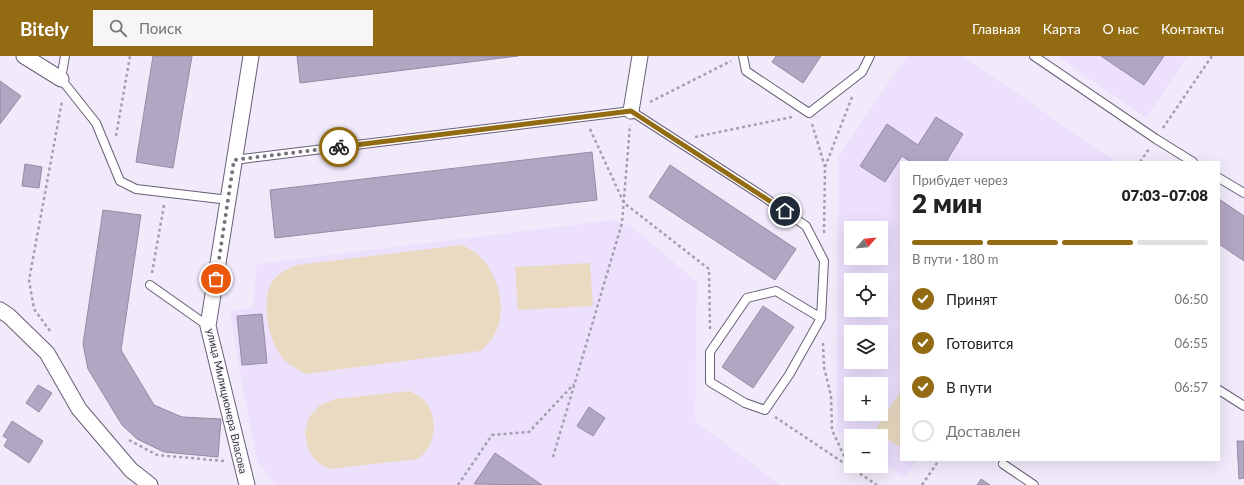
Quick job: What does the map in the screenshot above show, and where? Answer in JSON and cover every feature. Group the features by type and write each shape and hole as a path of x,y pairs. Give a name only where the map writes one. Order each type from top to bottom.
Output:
{"street":[{"path":"24,56 63,82"},
{"name":"улица Милиционера Власова","path":"246,485 208,326 229,200 250,56"},
{"path":"631,111 640,56"},
{"path":"0,310 9,316 47,353 79,409 131,470 150,485"}],"lane":[{"path":"65,56 63,82 96,123 120,181 136,189 229,200"},
{"path":"743,56 746,72 809,113 862,72 870,56"},
{"path":"1034,56 1156,139 1191,161"},
{"path":"234,160 631,111 806,226 824,261 821,318 788,375 764,410 745,403 710,382 710,352 748,298 776,291 821,318"},
{"path":"1220,179 1244,193"},
{"path":"150,285 208,326"},
{"path":"1220,391 1244,406"},
{"path":"1003,464 1034,485"}],"path":[{"path":"112,162 130,56"},
{"path":"1141,161 1212,56"},
{"path":"553,457 622,223 631,111 733,60"},
{"path":"825,167 862,72"},
{"path":"51,332 34,309 29,280 63,82"},
{"path":"677,141 809,113 825,167 824,261"},
{"path":"584,117 624,203 709,269 710,352"},
{"path":"150,285 166,192"},
{"path":"821,318 824,367 831,396 832,430 844,454"},
{"path":"458,485 492,435 528,432 575,384"},
{"path":"764,410 844,464"},
{"path":"124,438 157,455 224,461"},
{"path":"922,485 938,461"},
{"path":"858,473 876,485"}],"shaded area":[{"path":"907,56 963,56 1115,161 900,161 900,461 916,461 905,478 888,467 888,429 844,429 844,436 837,431 838,157"},
{"path":"1057,56 1188,56 1146,118"},
{"path":"613,220 631,226 697,282 695,421 781,485 276,485 257,461 230,311 253,308 257,264"},
{"path":"462,245 476,253 484,261 491,271 500,294 500,318 497,330 488,344 480,351 305,374 284,360 275,346 267,318 267,298 272,282 277,276 287,270 297,265"},
{"path":"590,263 593,306 518,310 515,267"},
{"path":"410,391 424,400 428,405 434,424 434,431 430,444 426,451 418,459 329,469 316,461 308,449 305,433 309,417 320,405 335,399"},
{"path":"900,392 900,447 888,439 888,429 876,429 881,421 888,421 888,410"}],"building":[{"path":"153,56 192,56 173,168 136,162"},
{"path":"297,56 518,56 300,83"},
{"path":"776,56 821,56 803,83 772,62"},
{"path":"1101,56 1164,56 1144,85"},
{"path":"0,81 21,96 0,124"},
{"path":"936,117 963,134 947,161 910,161 902,156 885,182 860,166 887,124 918,145"},
{"path":"592,152 597,200 275,238 270,190"},
{"path":"25,164 42,167 39,188 22,186"},
{"path":"670,165 796,249 775,280 649,197"},
{"path":"1220,200 1244,216 1244,261 1220,245"},
{"path":"103,210 141,215 121,350 154,405 182,417 221,419 218,457 164,452 137,439 122,425 88,369 83,344"},
{"path":"763,306 794,327 753,388 722,367"},
{"path":"262,314 267,363 242,365 237,316"},
{"path":"38,385 52,393 39,412 26,403"},
{"path":"589,407 605,418 593,436 577,426"},
{"path":"12,421 43,441 29,463 4,446 8,439 3,436"},
{"path":"1237,441 1244,441 1244,478 1239,479"},
{"path":"495,453 542,485 474,484"},
{"path":"981,479 990,485 977,485"}],"way so far":[{"path":"216,279 234,160 339,147"}],"route":[{"path":"339,147 631,111 785,211"}]}
